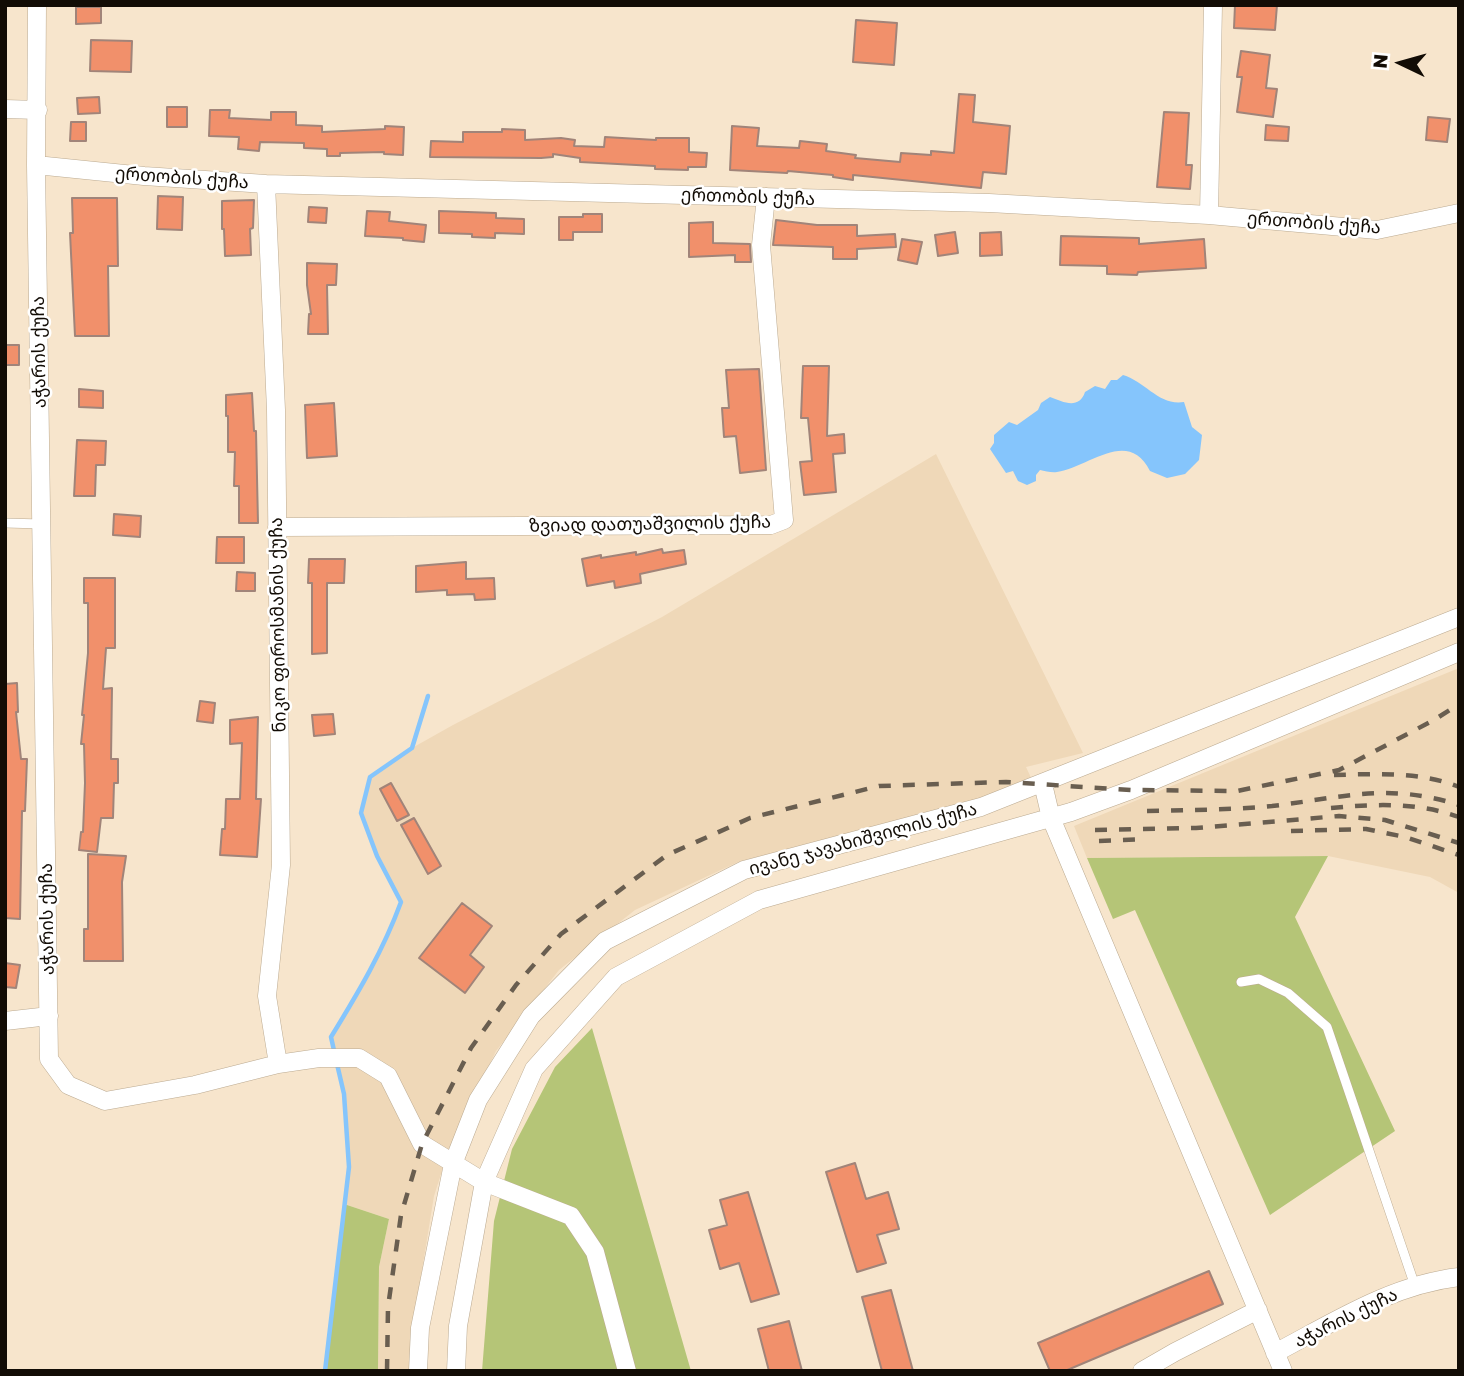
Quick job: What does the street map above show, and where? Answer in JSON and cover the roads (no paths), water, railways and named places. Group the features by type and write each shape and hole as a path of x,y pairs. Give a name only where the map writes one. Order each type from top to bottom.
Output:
{"street":[{"name":"აჭარის ქუჩა","path":"37,5 36,165 49,1059 68,1085 105,1101 195,1085 278,1064 319,1058 359,1058 388,1076 422,1144 484,1182 571,1216 596,1252 627,1371"},
{"path":"1209,215 1213,5"},
{"path":"5,109 38,110"},
{"name":"ერთობის ქუჩა","path":"36,165 266,184 989,203 1209,215 1377,230 1459,214"},
{"name":"ნიკო ფიროსმანის ქუჩა","path":"266,184 276,410 281,865 267,996 278,1064"},
{"name":"ზვიად დათუაშვილის ქუჩა","path":"277,527 771,525 784,520 761,245 766,198"},
{"name":"ივანე ჯავახიშვილის ქუჩა","path":"418,1371 421,1328 453,1164 478,1100 531,1016 605,941 744,870 960,814 1043,784 1459,617"},
{"path":"456,1371 457,1326 484,1182 534,1069 616,977 759,900 1051,818 1130,790 1459,652"},
{"path":"1043,784 1051,818 1283,1371"},
{"path":"5,1021 49,1016"},
{"name":"აჭარის ქუჩა","path":"1275,1353 1377,1299 1429,1280 1459,1277"},
{"path":"1142,1371 1258,1310"}],"lane":[{"path":"5,523 41,524"},
{"path":"1241,982 1259,979 1288,993 1327,1027 1415,1286"}],"water":[{"path":"1123,375 1160,397 1184,402 1192,427 1202,435 1199,460 1185,474 1167,478 1150,471 1141,458 1131,452 1119,451 1057,472 1040,470 1036,481 1027,485 1018,481 1013,471 1006,473 990,449 994,443 994,435 1009,422 1017,425 1038,410 1041,403 1050,397 1075,403 1095,386 1105,389 1111,380 1117,380"}],"waterway":[{"path":"335,1055 331,1037 378,955 401,902 377,856 361,813 370,777 412,748 428,696"},
{"path":"325,1371 349,1167 344,1094 337,1064"}],"railway":[{"path":"387,1371 388,1307 401,1215 422,1144 471,1048 516,985 561,934 667,855 750,818 879,786 1006,782 1131,790 1237,791 1339,770 1459,704"},
{"path":"1334,775 1413,776 1459,787"},
{"path":"1147,811 1272,806 1387,793 1410,794 1459,805"},
{"path":"1331,808 1396,805 1459,817"},
{"path":"1095,830 1196,828 1339,816 1385,820 1459,843"},
{"path":"1291,831 1366,829 1405,837 1459,855"},
{"path":"1099,841 1144,839"}]}
